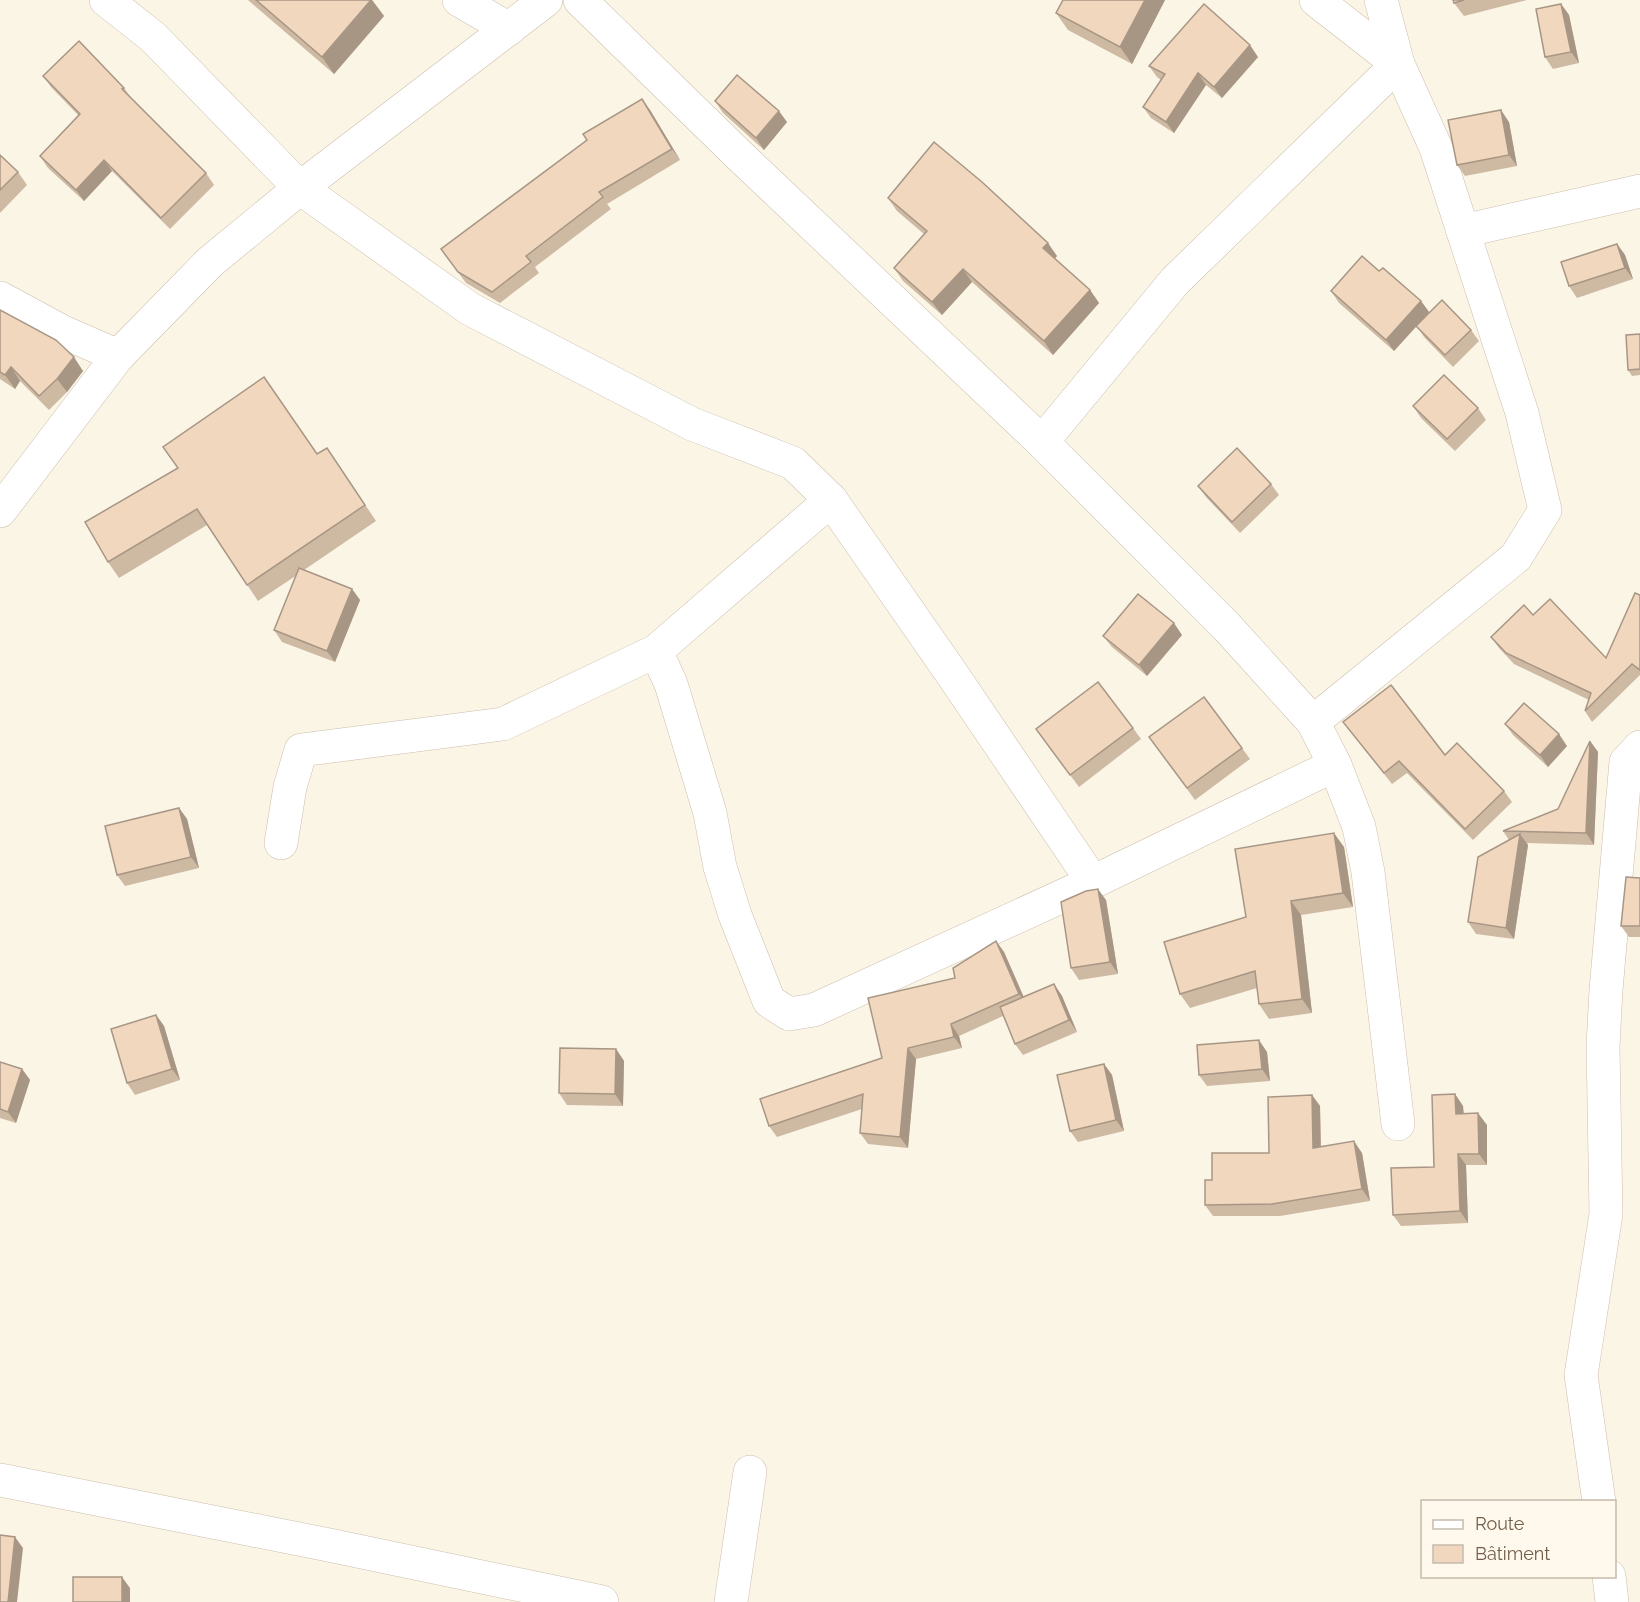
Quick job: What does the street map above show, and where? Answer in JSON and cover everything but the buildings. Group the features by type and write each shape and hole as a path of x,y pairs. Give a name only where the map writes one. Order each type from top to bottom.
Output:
{"street":[{"path":"106,0 153,37 300,188 470,309 692,424 793,464 831,500 1093,882"},
{"path":"459,0 508,29"},
{"path":"0,511 118,356 210,262 300,188 546,0"},
{"path":"580,0 741,157 1042,442 1227,627 1313,722 1335,765 1359,827 1368,872 1398,1124"},
{"path":"1316,0 1398,64"},
{"path":"1313,722 1516,557 1545,510 1522,413 1436,148 1398,64 1381,0"},
{"path":"1042,442 1175,281 1398,64"},
{"path":"1463,231 1640,191"},
{"path":"0,298 61,331 118,356"},
{"path":"281,843 290,787 301,750 503,724 656,651 831,500"},
{"path":"656,651 671,684 710,813 720,867 735,915 769,1001 789,1014 814,1010 1093,882 1335,765"},
{"path":"1599,1500 1581,1375 1605,1214 1606,990 1626,762 1640,747"},
{"path":"731,1602 750,1472"},
{"path":"0,1480 602,1602"},
{"path":"1609,1578 1612,1602"}]}
